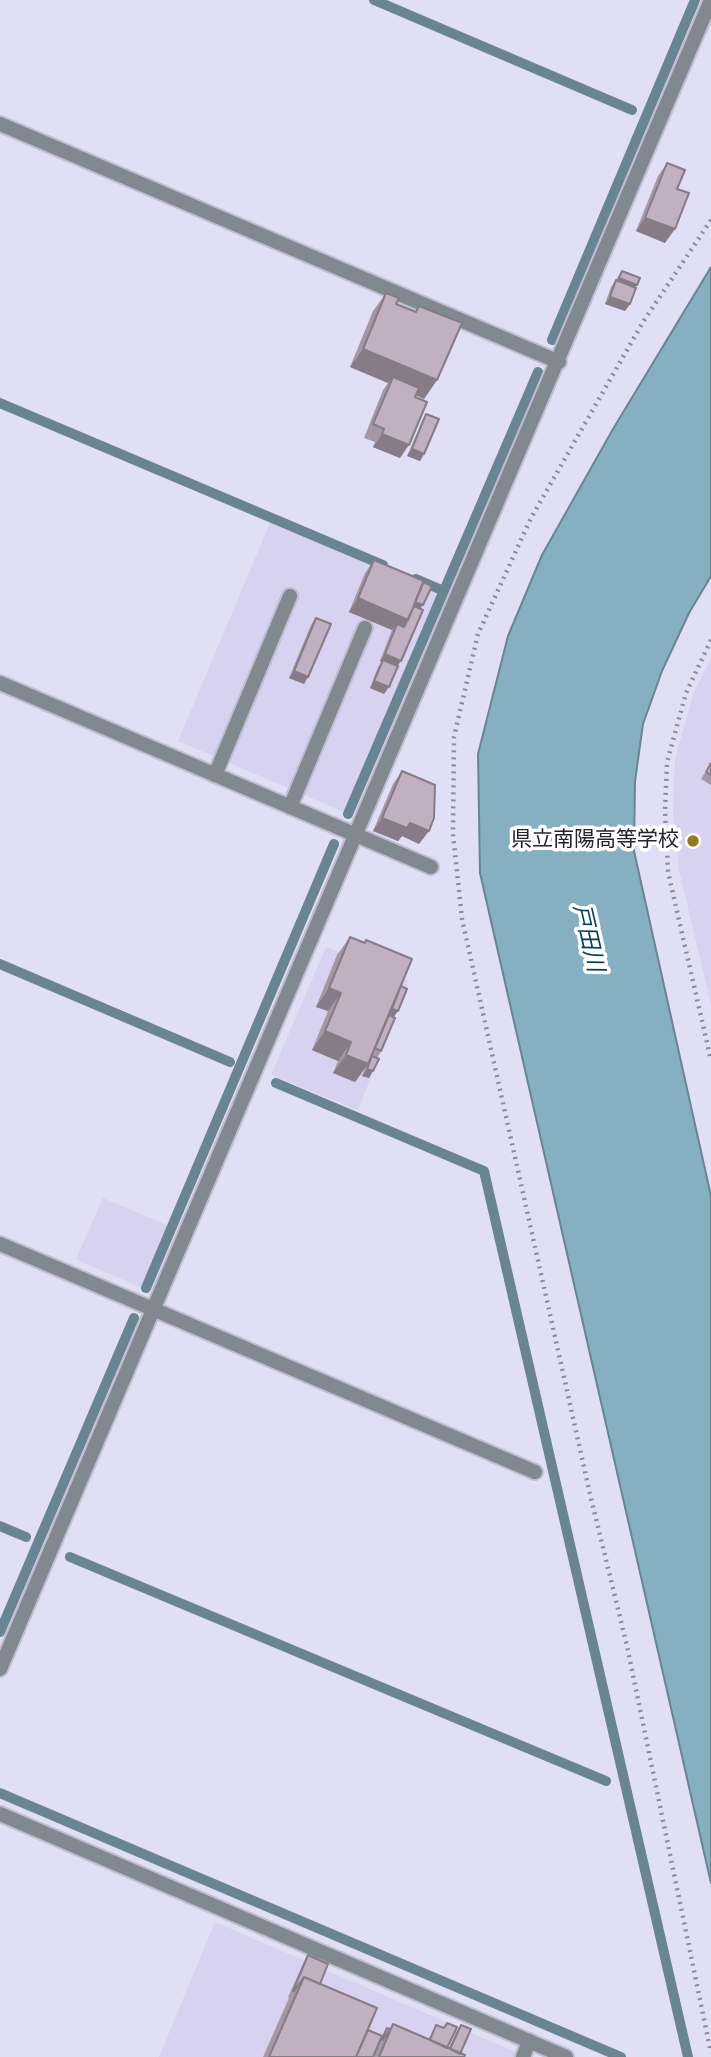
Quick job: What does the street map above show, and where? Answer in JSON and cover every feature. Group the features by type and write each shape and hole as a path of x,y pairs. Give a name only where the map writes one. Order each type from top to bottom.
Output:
{"street":[{"path":"0,1669 711,0"},
{"path":"0,124 559,362"},
{"path":"215,775 290,596"},
{"path":"290,807 365,628"},
{"path":"0,683 431,867"},
{"path":"0,1244 535,1472"},
{"path":"0,1814 566,2057"},
{"path":"523,2057 529,2041"}],"path":[{"path":"711,220 643,322 531,518 478,635 454,737 453,834 462,919 590,1494 627,1646 711,2053"},
{"path":"711,640 686,693 667,762 665,810 668,872 711,1060"}],"shaded area":[{"path":"270,523 440,592 344,812 178,741"},
{"name":"県立南陽高等学校","path":"711,658 711,1004 679,870 673,812 675,760 693,694"},
{"path":"326,947 409,980 358,1110 271,1075"},
{"path":"103,1198 169,1226 142,1288 76,1259"},
{"path":"215,1922 527,2057 159,2057"}],"water":[{"name":"戸田川","path":"711,267 711,576 689,613 662,671 643,724 635,781 634,851 711,1196 711,1883 480,873 478,754 508,636 542,555 613,429"}],"building":[{"path":"667,163 685,170 677,189 689,193 675,229 645,218"},
{"path":"622,271 640,278 637,285 619,278"},
{"path":"616,280 636,288 630,304 610,297"},
{"path":"386,293 399,298 396,304 416,312 419,306 462,323 437,380 363,349"},
{"path":"393,377 419,388 415,397 427,402 409,445 382,434 384,429 373,424"},
{"path":"426,414 439,419 424,454 412,449"},
{"path":"374,560 424,581 408,620 358,598"},
{"path":"423,582 432,586 423,605 415,602"},
{"path":"414,606 423,610 401,661 385,654 397,624 404,627"},
{"path":"316,618 331,624 308,677 294,671"},
{"path":"383,660 398,666 389,687 374,681"},
{"path":"402,771 435,785 434,818 429,831 410,823 407,828 382,818"},
{"path":"350,937 365,943 366,940 412,959 368,1064 346,1055 351,1042 325,1031 341,993 329,988"},
{"path":"401,986 407,989 398,1011 392,1009"},
{"path":"389,1015 395,1018 381,1051 375,1048"},
{"path":"372,1056 379,1059 373,1071 367,1069"},
{"path":"308,1955 328,1964 320,1984 304,1977 293,1991"},
{"path":"304,1977 377,2008 356,2057 269,2057"},
{"path":"447,2023 457,2027 447,2048 430,2040 436,2025 444,2028"},
{"path":"393,2024 465,2055 379,2057"},
{"path":"461,2025 471,2029 460,2054 450,2049"},
{"path":"368,2030 382,2036 373,2057 356,2057"}],"waterway":[{"path":"374,0 632,110"},
{"path":"552,340 695,0"},
{"path":"348,814 538,372"},
{"path":"0,403 383,565"},
{"path":"416,579 444,591"},
{"path":"146,1288 334,844"},
{"path":"0,964 230,1062"},
{"path":"276,1083 484,1171 688,2057"},
{"path":"0,1632 134,1318"},
{"path":"0,1526 26,1537"},
{"path":"70,1557 606,1781"},
{"path":"0,1793 621,2057"}],"place":[{"name":"県立南陽高等学校","path":"693,841"}]}
